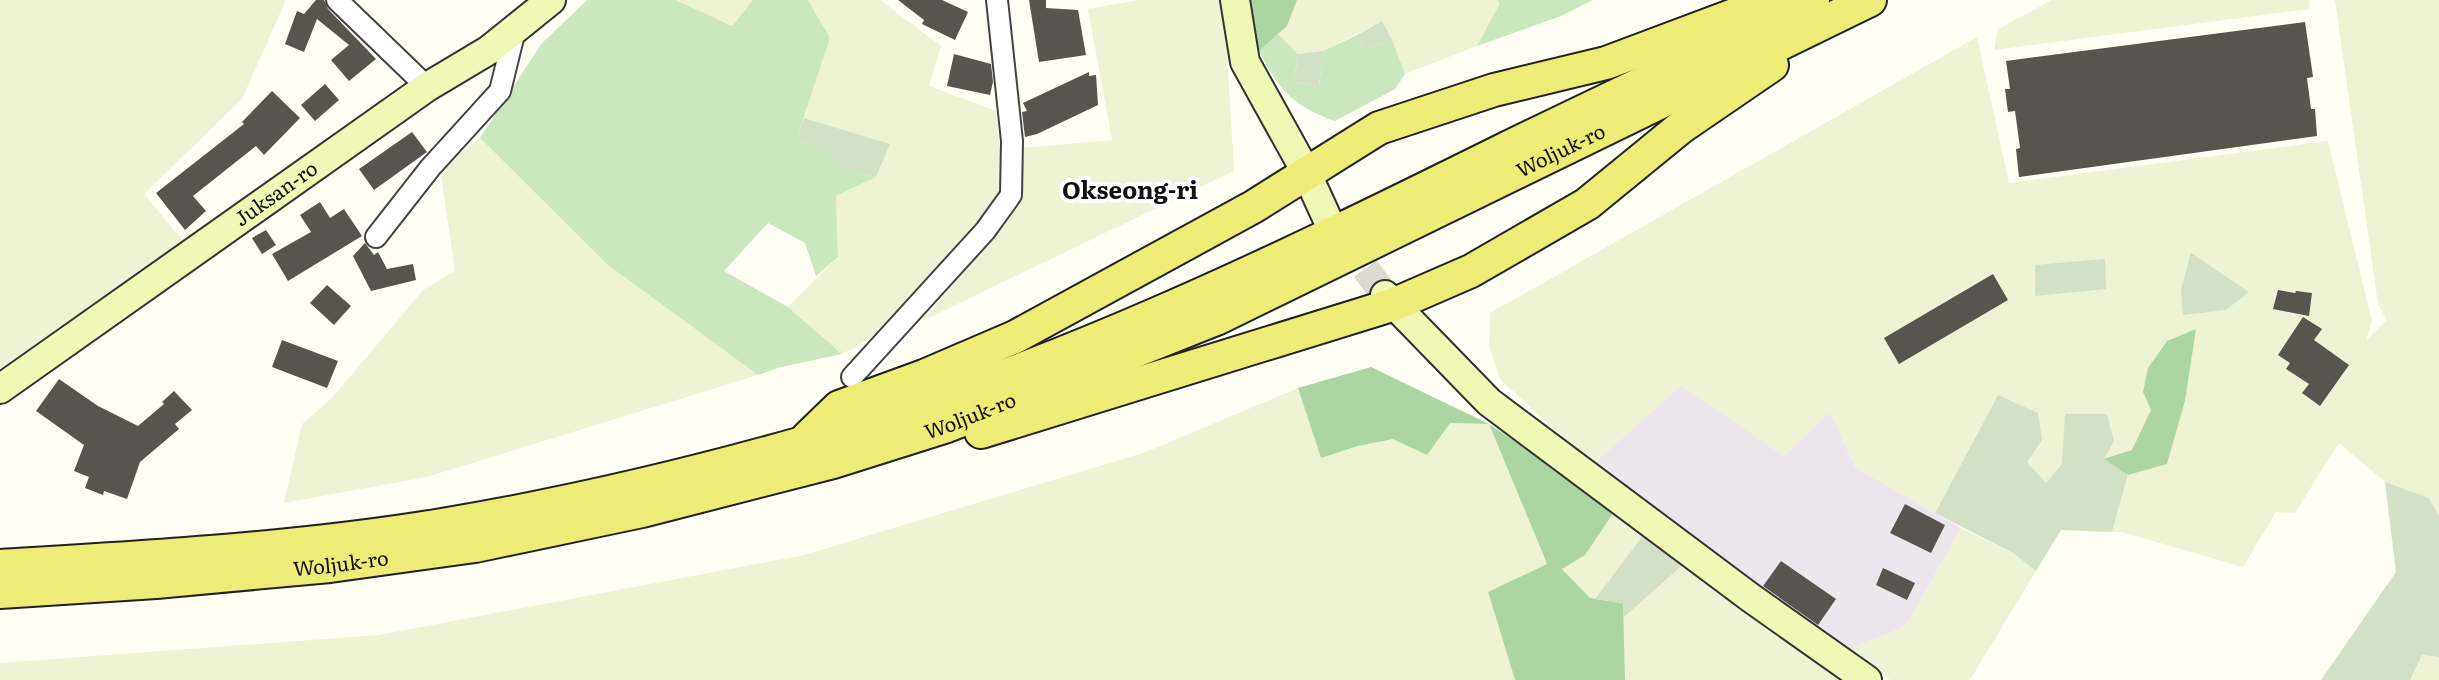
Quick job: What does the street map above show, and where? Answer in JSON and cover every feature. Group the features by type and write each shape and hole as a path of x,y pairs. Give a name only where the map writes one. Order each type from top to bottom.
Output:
{"main road":[{"path":"801,444 839,407 924,376 1015,337 1253,207 1379,128 1494,90 1606,63 1765,3 1805,4"},
{"name":"Woljuk-ro","path":"0,566 261,548 441,525 650,483 801,444 926,405 1060,355 1203,295 1805,4"},
{"path":"947,426 982,432 1471,271 1587,204 1680,128 1772,65 1832,36 1860,5"},
{"name":"Woljuk-ro","path":"0,592 314,568 475,546 686,500 833,462 947,426 1216,319 1860,5"}],"street":[{"path":"337,0 427,87"},
{"name":"Juksan-ro","path":"0,389 427,87 489,50 551,0"},
{"path":"852,377 985,231 1011,195 1012,141 997,0"},
{"path":"1235,0 1245,62 1306,172 1327,218"},
{"path":"376,237 430,168 500,91 515,30"},
{"path":"1390,300 1489,402 1751,598 1867,680"}],"shaded area":[{"path":"1681,385 1784,456 1830,411 1855,467 1961,528 1906,626 1848,650 1738,574 1592,465"}],"green space":[{"path":"0,0 286,0 242,99 144,194 184,242 0,370"},
{"path":"587,0 676,0 732,26 753,0 808,0 830,38 797,138 837,157 837,168 876,177 836,196 838,257 816,276 805,243 768,223 724,271 788,307 842,354 758,375 608,265 480,138 541,44"},
{"path":"676,0 753,0 732,26"},
{"path":"808,0 880,0 941,46 929,86 996,111 1001,164 998,199 870,339 842,354 788,307 838,257 836,196 876,177 889,144 804,118 830,38"},
{"path":"1139,0 1224,0 1234,171 922,321 1021,203 1020,148 1112,140 1088,9"},
{"path":"1247,0 1297,0 1287,26 1259,51"},
{"path":"1297,0 1498,0 1499,5 1477,46 1405,74 1382,21 1323,51 1298,54 1278,34 1287,26"},
{"path":"1498,0 1593,0 1561,16 1477,46 1499,5"},
{"path":"2052,0 2309,0 2310,9 1994,50 1998,29"},
{"path":"2335,0 2439,0 2439,516 2429,498 2385,482 2339,443 2295,513 2276,512 2243,567 2122,532 2112,532 2128,475 2167,464 2185,401 2195,330 2143,392 2151,410 2132,451 2103,459 2062,464 2046,484 2026,462 2042,440 1998,395 1935,513 1855,467 1830,412 1784,456 1681,386 1592,465 1500,379 1489,346 1490,313 1977,37 2009,183 2328,141 2372,321 2366,341 2387,320 2378,304"},
{"path":"1382,21 1392,40 1366,49 1355,36"},
{"path":"1278,34 1298,54 1294,82 1319,86 1323,51 1355,36 1366,49 1392,40 1405,74 1395,89 1335,121 1297,103 1273,76 1259,51"},
{"path":"1323,51 1319,86 1294,82 1298,54"},
{"path":"804,118 890,144 876,177 836,168 836,157 797,138"},
{"path":"480,138 608,265 758,375 427,477 284,503 302,424 332,398 423,290 455,271 440,169"},
{"path":"2191,252 2249,292 2226,310 2183,315 2181,290"},
{"path":"2105,259 2106,289 2035,296 2035,265"},
{"path":"2196,329 2185,401 2167,464 2128,475 2103,459 2132,450 2151,410 2143,392 2148,368 2167,341"},
{"path":"1371,367 1489,424 1450,423 1427,455 1393,439 1321,458 1298,388"},
{"path":"1298,388 1321,458 1450,423 1489,424 1547,565 1488,593 1515,680 0,680 0,663 379,635 804,555 1146,452"},
{"path":"1998,395 2038,413 2042,440 2027,462 2046,483 2062,464 2065,414 2107,414 2114,441 2104,459 2128,475 2112,532 2061,530 2036,571 2013,553 1935,513"},
{"path":"1489,424 1616,509 1585,555 1562,569 1590,598 1623,603 1625,680 1515,680 1488,592 1547,564"},
{"path":"2385,482 2429,498 2439,516 2439,657 2422,655 2410,680 2321,680 2396,572"},
{"path":"1616,509 1647,530 1595,599 1590,598 1562,569 1585,555"},
{"path":"1961,528 2013,553 2036,571 1970,680 1890,680 1848,650 1906,626"},
{"path":"1647,530 1686,562 1623,618 1623,603 1595,599"},
{"path":"1686,562 1847,680 1625,680 1623,618"},
{"path":"2422,655 2439,657 2439,680 2410,680"}],"building":[{"path":"316,0 324,0 328,9 376,59 349,81 331,60 349,45 317,19 304,52 285,44 297,11 304,14"},
{"path":"898,0 942,0 968,12 955,40 922,24 924,20"},
{"path":"1029,0 1046,0 1046,8 1078,10 1086,55 1039,62"},
{"path":"2305,22 2313,77 2307,78 2311,109 2315,109 2317,136 2019,177 2016,149 2020,148 2015,111 2008,112 2005,89 2010,89 2006,61"},
{"path":"954,54 991,64 993,82 990,95 947,86"},
{"path":"1089,72 1089,76 1096,75 1098,105 1025,137 1022,112 1027,111 1023,103"},
{"path":"325,84 339,100 315,121 301,105"},
{"path":"272,91 300,118 264,155 256,146 193,196 206,211 185,230 156,193 244,124 242,122"},
{"path":"412,132 427,152 374,190 359,169"},
{"path":"320,202 330,218 344,209 362,236 288,281 272,254 311,232 300,215"},
{"path":"266,230 276,245 262,254 252,238"},
{"path":"365,243 374,255 378,252 387,269 413,264 416,280 371,291 353,256"},
{"path":"1993,274 2008,300 1899,364 1884,338"},
{"path":"327,285 351,306 334,325 310,303"},
{"path":"2278,290 2312,293 2309,316 2273,309"},
{"path":"2303,317 2322,329 2314,340 2349,365 2320,406 2302,393 2309,384 2286,369 2290,363 2278,355"},
{"path":"282,340 338,361 327,388 272,367"},
{"path":"59,379 98,406 138,426 174,391 192,410 175,424 179,429 140,462 127,499 85,488 89,477 74,471 84,445 36,411"},
{"path":"1905,504 1945,525 1931,553 1890,533"},
{"path":"1781,561 1836,599 1818,625 1763,586"},
{"path":"1883,568 1915,583 1907,600 1876,585"}],"tunnel":[{"path":"1340,235 1385,295"}],"district":[{"name":"Okseong-ri","path":"1130,191"}]}
